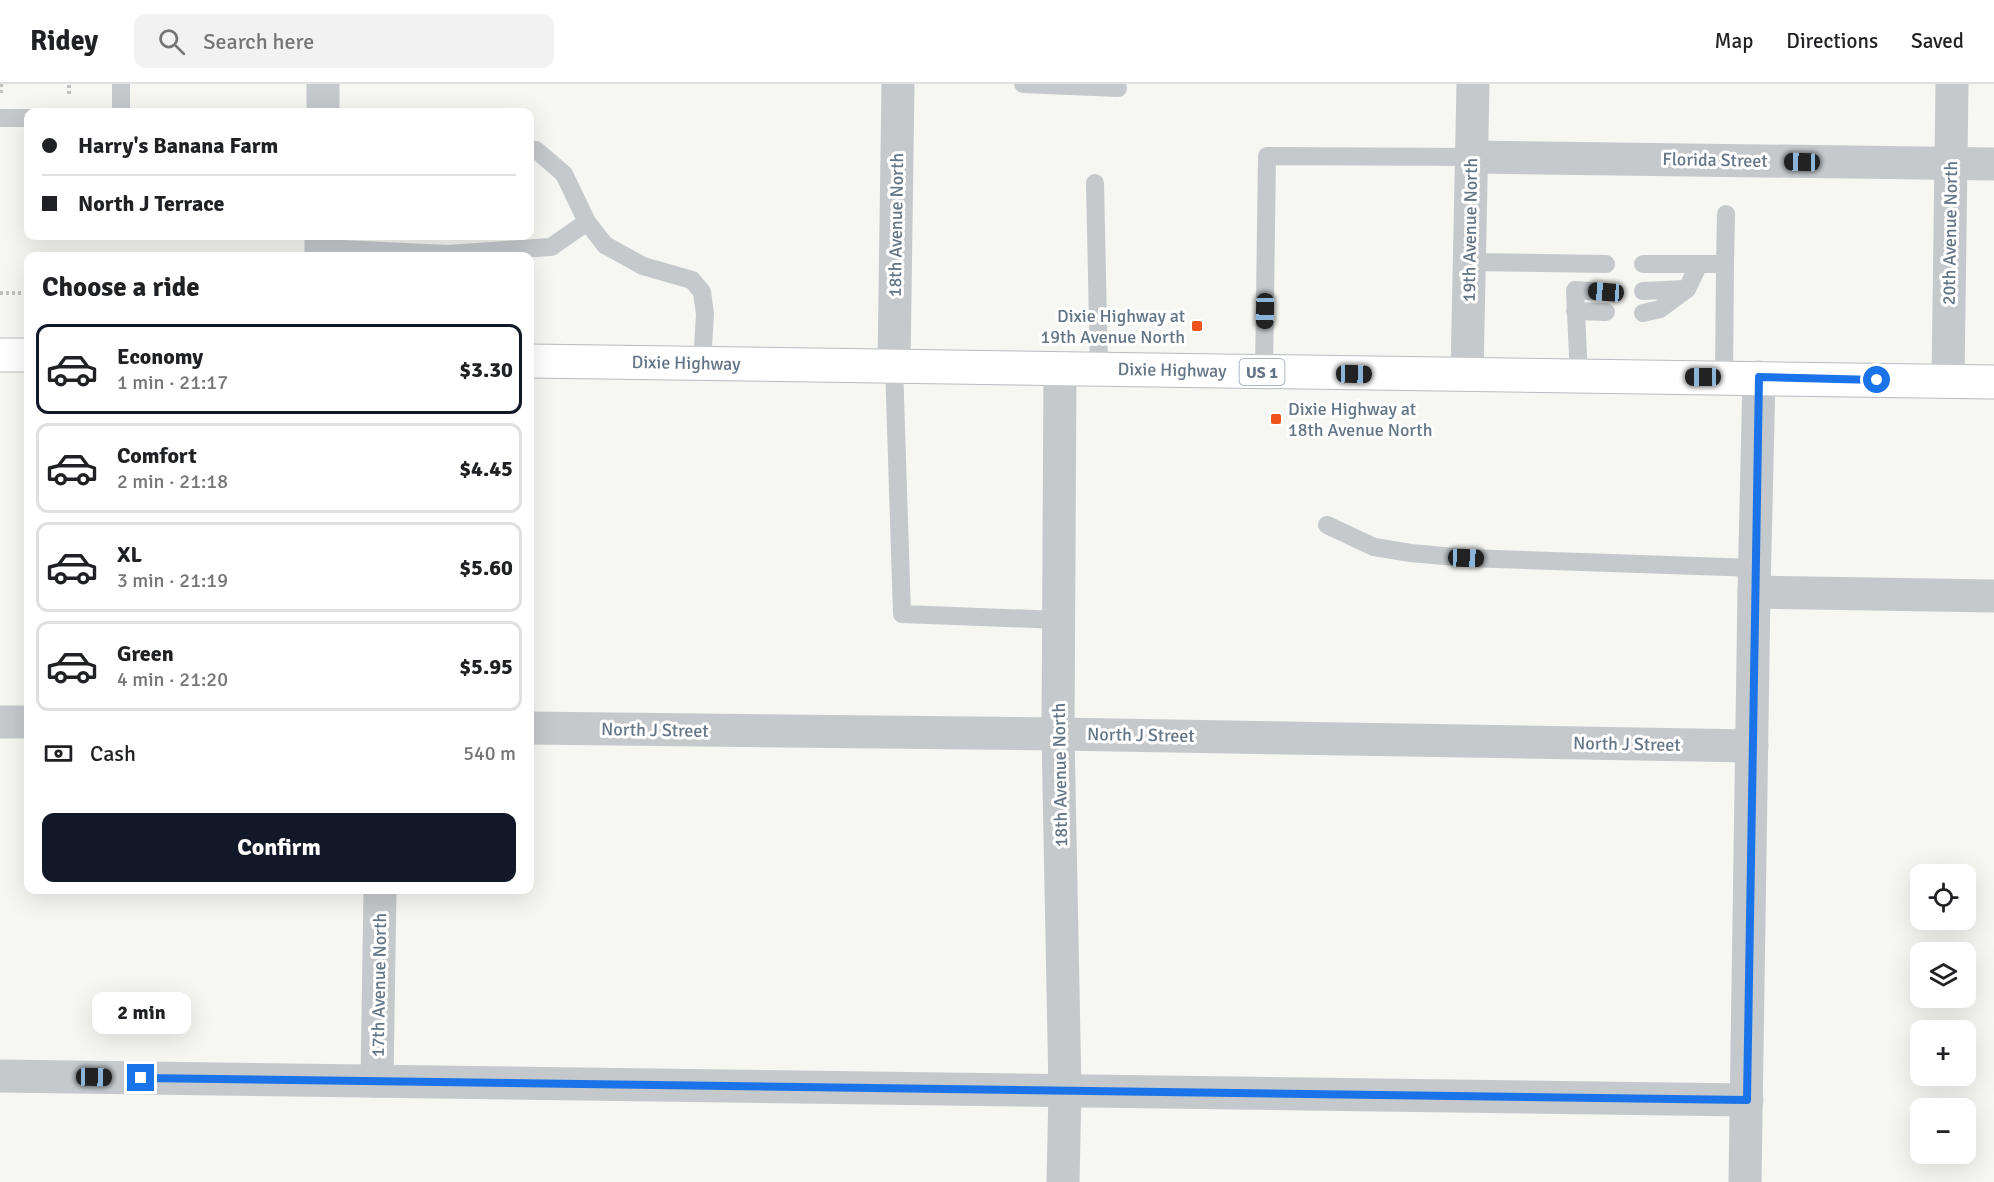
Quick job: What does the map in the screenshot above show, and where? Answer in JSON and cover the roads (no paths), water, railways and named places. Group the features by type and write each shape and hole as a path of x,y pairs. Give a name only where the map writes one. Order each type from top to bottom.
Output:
{"main road":[{"path":"0,355 24,355"},
{"name":"Dixie Highway","path":"534,361 1994,382"}],"street":[{"path":"323,84 323,108"},
{"name":"18th Avenue North","path":"894,365 898,84"},
{"name":"19th Avenue North","path":"1467,375 1473,84"},
{"name":"20th Avenue North","path":"1948,381 1952,84"},
{"name":"Florida Street","path":"1472,157 1994,164"},
{"name":"18th Avenue North","path":"1060,368 1058,734 1065,1091 1063,1182"},
{"path":"1745,1182 1759,377"},
{"path":"1754,580 1994,596"},
{"path":"0,722 24,722"},
{"name":"North J Street","path":"534,729 1058,734 1752,746"},
{"name":"17th Avenue North","path":"377,1082 380,894"},
{"path":"0,1076 1747,1100"}],"lane":[{"path":"120,108 121,84"},
{"path":"1023,84 1118,88"},
{"path":"0,118 24,118"},
{"path":"534,150 564,174 587,222 604,245 643,266 692,280 702,292 705,314 702,363"},
{"path":"1264,372 1267,156 1472,157"},
{"path":"1095,183 1099,369"},
{"path":"1724,377 1726,214"},
{"path":"477,252 551,247 587,222"},
{"path":"321,247 411,252"},
{"path":"1470,262 1606,264"},
{"path":"1575,264 1578,377"},
{"path":"1643,264 1725,264"},
{"path":"1643,313 1660,309 1687,289 1699,264"},
{"path":"1643,291 1687,289"},
{"path":"1575,290 1606,292"},
{"path":"1575,312 1606,312"},
{"path":"894,365 902,614 1059,620"},
{"path":"1328,525 1374,547 1412,553 1754,580"}],"place":[{"name":"Dixie Highway at 19th Avenue North","path":"1197,326"},
{"name":"Dixie Highway at 18th Avenue North","path":"1276,419"}]}
